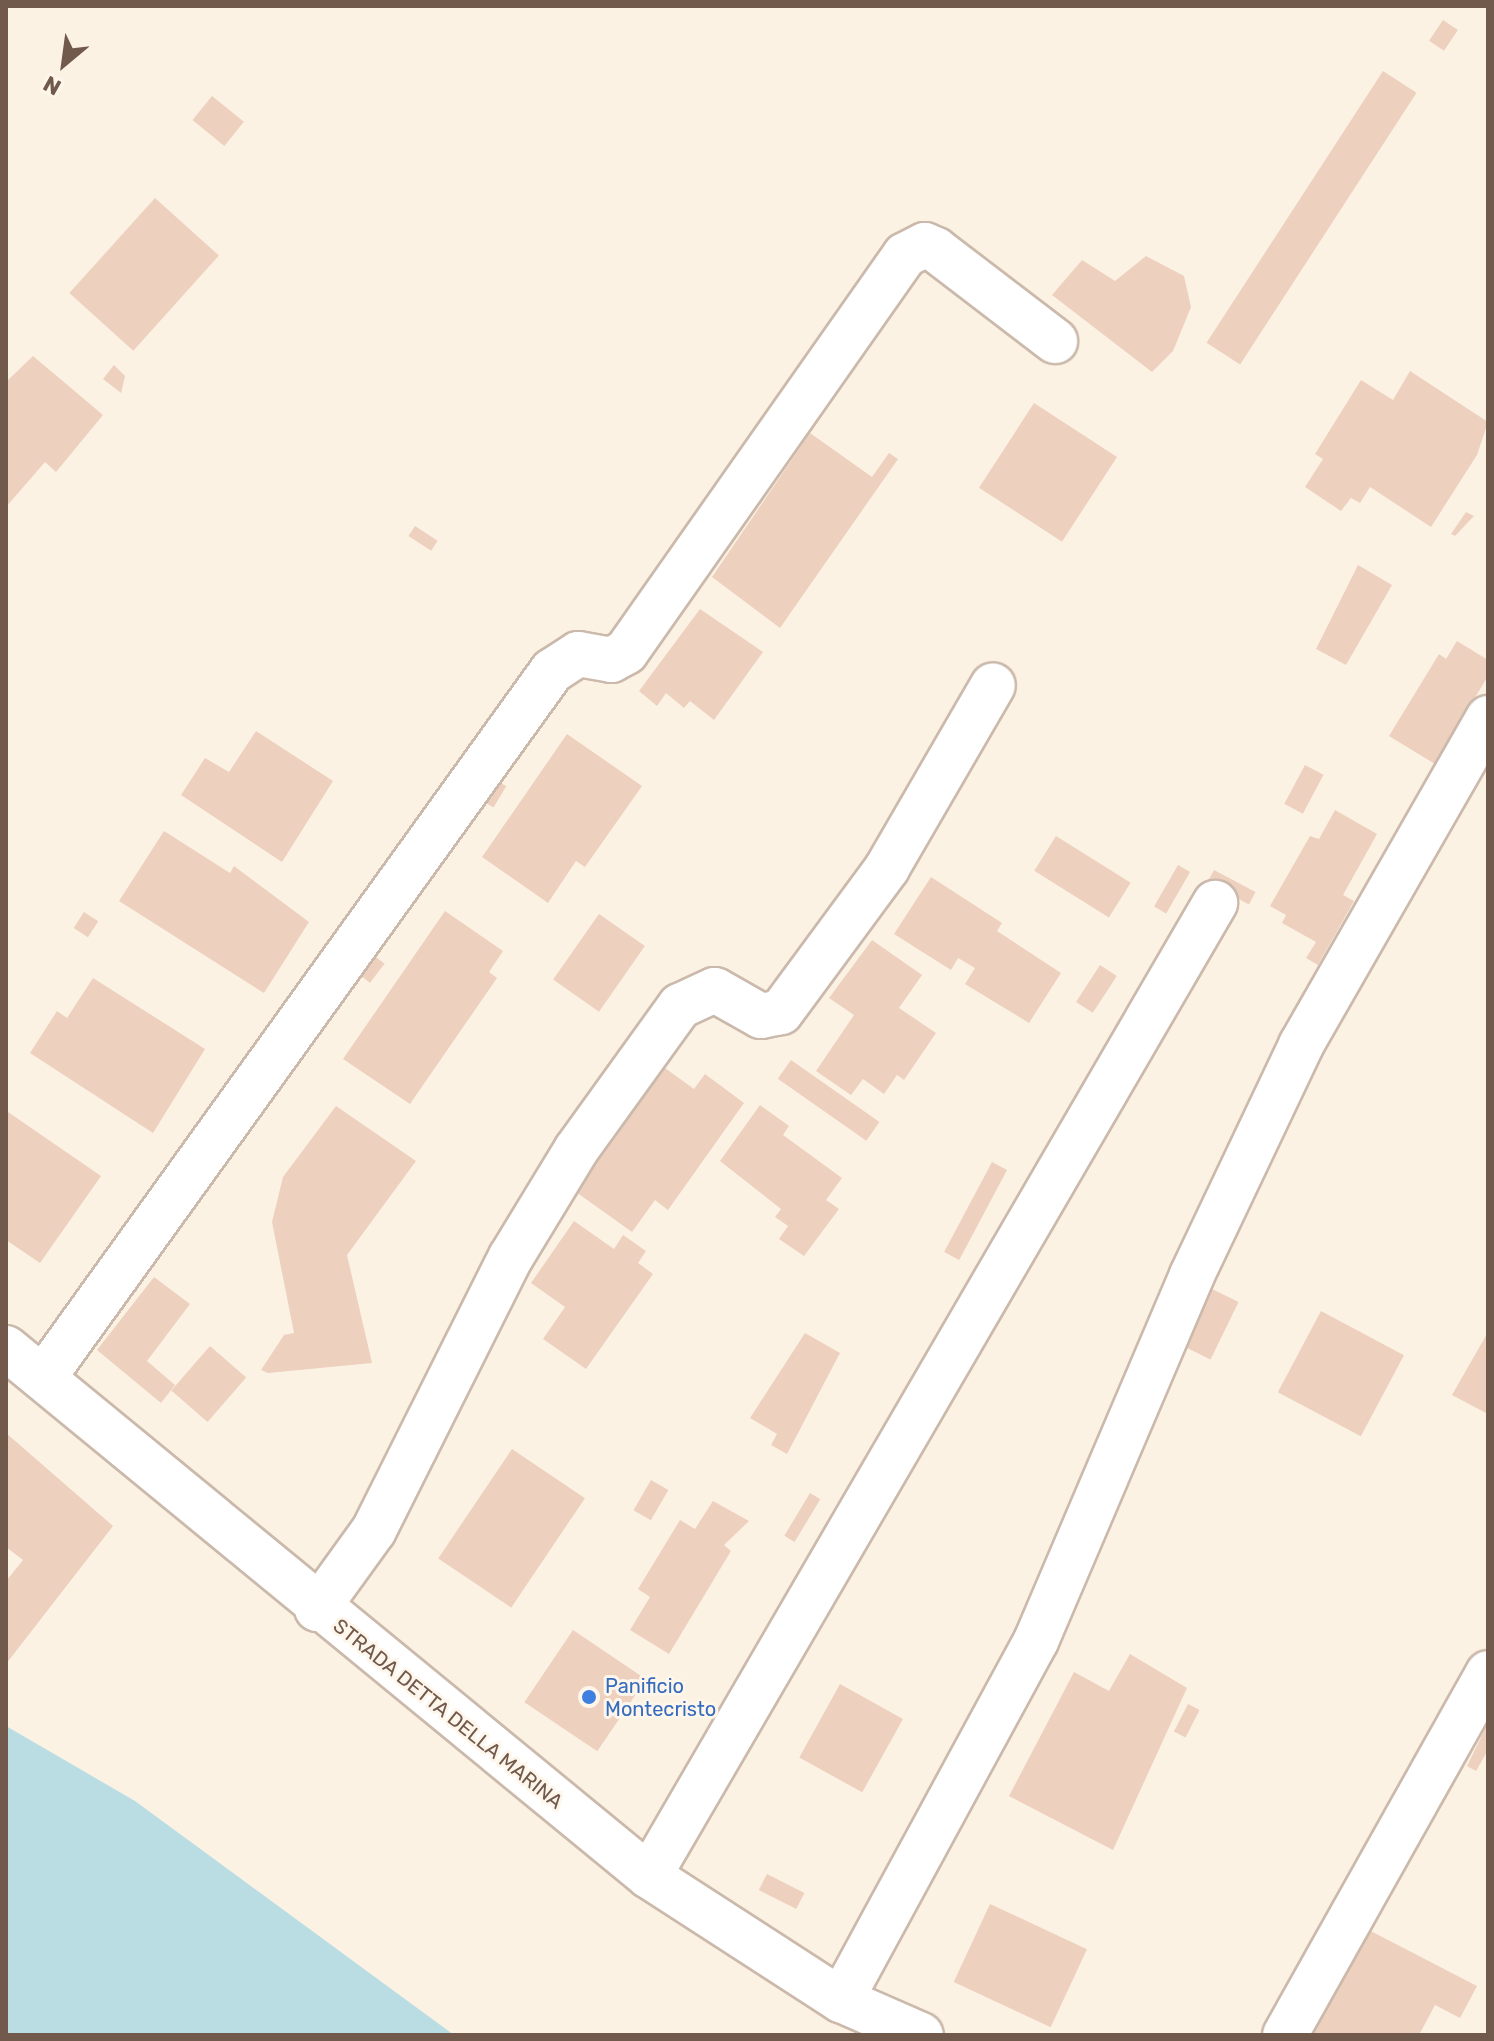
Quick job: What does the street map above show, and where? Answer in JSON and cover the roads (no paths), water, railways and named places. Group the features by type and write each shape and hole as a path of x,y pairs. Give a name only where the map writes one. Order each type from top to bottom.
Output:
{"street":[{"path":"43,1378 552,671 578,654 611,660 626,652 905,255 914,247 936,250 1055,341"},
{"path":"317,1609 374,1530 511,1257 654,1042 696,994 715,990 761,1016 781,1012 887,868 993,685"},
{"path":"841,2000 1036,1641 1192,1275 1301,1045 1488,718"},
{"path":"649,1876 1215,903"},
{"name":"STRADA DETTA DELLA MARINA","path":"6,1348 317,1609 649,1876 841,2000 921,2035"},
{"path":"1285,2035 1488,1673"}],"water":[{"path":"6,1726 135,1801 454,2035 6,2035"}],"place":[{"name":"Panificio Montecristo","path":"589,1697"}]}
